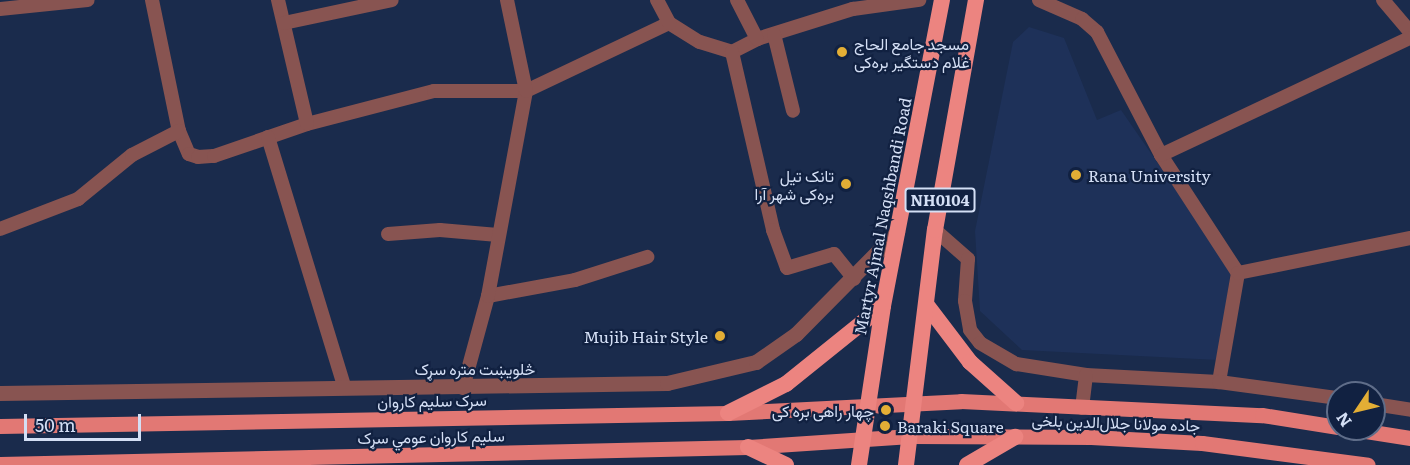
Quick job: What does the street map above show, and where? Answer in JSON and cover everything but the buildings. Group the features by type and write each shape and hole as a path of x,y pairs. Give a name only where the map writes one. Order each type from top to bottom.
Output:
{"highway":[{"name":"Martyr Ajmal Naqshbandi Road","path":"862,440 865,405 883,306 942,0"},
{"name":"NH0104","path":"906,465 935,230 976,0"},
{"path":"926,304 970,362 1016,403"},
{"path":"728,413 786,384 883,306"},
{"path":"967,465 1015,437"},
{"name":"NH0104","path":"859,465 862,440"},
{"path":"748,447 786,465"}],"main road":[{"name":"جاده مولانا جلال‌الدین بلخی","path":"865,405 913,402 1016,403 1262,415 1326,425"},
{"name":"سرک سلیم کاروان","path":"0,426 728,413 865,405"},
{"path":"1386,434 1410,438"},
{"name":"جاده مولانا جلال‌الدین بلخی","path":"862,440 910,436 1015,437 1202,444 1368,465"},
{"name":"سلیم کاروان عومي سړک","path":"0,464 748,447 862,440"}],"street":[{"path":"0,9 88,0"},
{"path":"152,0 179,131 189,154 198,157 214,156 307,124 434,92 526,91 669,23"},
{"path":"278,0 307,124"},
{"path":"284,23 388,0"},
{"path":"463,388 488,296 526,91 507,0"},
{"path":"657,0 669,23 700,42 732,52 757,39 851,4 919,0"},
{"path":"737,0 757,39"},
{"path":"1039,0 1082,19 1097,32 1161,155 1238,273 1220,382"},
{"path":"1383,0 1410,32"},
{"path":"774,34 793,111"},
{"path":"1161,155 1410,38"},
{"path":"732,52 773,230 788,268 834,254 854,279"},
{"path":"0,229 78,199 132,155 179,131"},
{"path":"268,137 344,385"},
{"path":"388,234 440,230 498,235"},
{"path":"935,230 968,259 966,309 970,330 980,343 1016,364 1086,375 1220,382 1326,396"},
{"name":"څلویښت متره سړک","path":"0,393 293,389 344,385 463,388 667,383 756,362 796,334 854,279 897,232"},
{"path":"1238,273 1410,238"},
{"path":"488,296 575,280 647,257"},
{"path":"1082,408 1086,375"},
{"path":"1386,406 1410,410"}],"shaded area":[{"name":"Rana University","path":"1029,27 1064,38 1097,120 1121,110 1231,269 1218,360 1022,350 980,311 975,231 1013,42"}],"place":[{"name":"مسجد جامع الحاج غلام دستگیر بره‌کی","path":"842,52"},
{"name":"Rana University","path":"1076,175"},
{"name":"تانک تیل بره‌کی شهر آرا","path":"846,184"},
{"name":"Mujib Hair Style","path":"720,336"},
{"name":"چهار راهی بره کی","path":"886,410"},
{"name":"Baraki Square","path":"885,426"}]}
